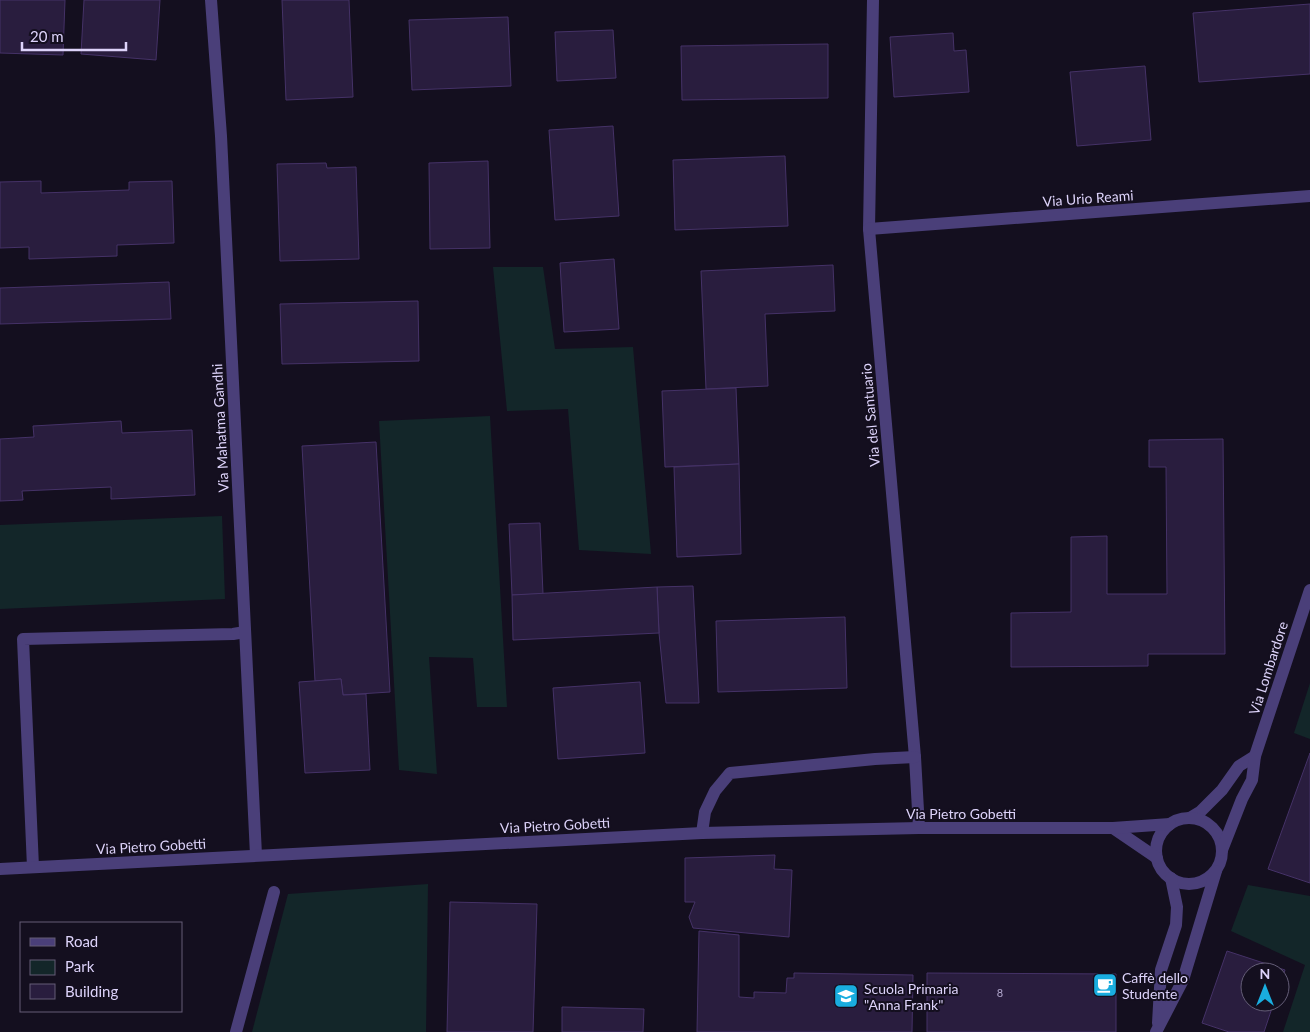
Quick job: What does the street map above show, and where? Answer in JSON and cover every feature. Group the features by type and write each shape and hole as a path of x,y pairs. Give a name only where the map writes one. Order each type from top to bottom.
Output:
{"street":[{"name":"Via Mahatma Gandhi","path":"211,0 221,136 256,855"},
{"name":"Via del Santuario","path":"872,0 869,229 915,757 919,828"},
{"name":"Via Urio Reami","path":"869,229 1310,196"},
{"name":"Via Lombardore","path":"1222,850 1242,799 1252,780 1254,756 1310,590"},
{"path":"33,867 23,639 233,634 245,632"},
{"path":"1216,869 1208,878 1193,883 1171,878 1162,869 1157,858 1156,848 1159,839 1170,824 1190,818 1200,812 1222,790 1239,766 1254,756"},
{"path":"702,833 705,812 715,791 730,773 915,757"},
{"path":"1157,1030 1183,980 1216,869 1222,857 1219,838 1212,828 1202,821 1190,818"},
{"name":"Via Pietro Gobetti","path":"0,868 702,833 919,828 1113,828 1170,824"},
{"path":"1113,828 1157,858"},
{"path":"1157,1030 1161,970 1176,925 1176,907 1171,878"},
{"path":"236,1032 274,892"}],"green space":[{"path":"493,267 543,267 555,349 633,347 651,554 579,550 568,409 507,411"},
{"path":"490,416 507,707 477,707 473,658 429,657 437,774 399,770 379,421"},
{"path":"222,516 225,599 0,609 0,525"},
{"path":"1310,683 1310,739 1294,733"},
{"path":"428,884 426,1032 252,1032 288,894"},
{"path":"1248,885 1310,896 1310,1032 1283,1032 1305,965 1231,931"}],"building":[{"path":"0,0 65,0 63,55 0,53"},
{"path":"84,0 160,0 156,60 81,54"},
{"path":"282,0 349,0 353,97 286,100"},
{"path":"1310,4 1310,74 1199,82 1193,13"},
{"path":"508,17 511,86 412,90 409,20"},
{"path":"613,30 616,78 557,81 555,32"},
{"path":"953,33 954,51 966,50 969,92 894,97 890,37"},
{"path":"828,44 828,98 682,100 681,46"},
{"path":"1145,66 1151,140 1077,146 1070,72"},
{"path":"613,126 619,216 555,220 549,130"},
{"path":"785,156 788,226 675,230 673,160"},
{"path":"488,161 490,248 430,249 429,163"},
{"path":"326,163 327,168 356,167 359,259 280,261 277,164"},
{"path":"41,181 41,193 129,190 129,182 172,181 174,243 117,245 117,256 29,259 29,247 0,248 0,182"},
{"path":"614,259 619,329 564,332 560,263"},
{"path":"833,265 835,311 765,314 768,386 706,389 701,271"},
{"path":"169,282 171,319 0,324 0,288"},
{"path":"418,301 419,361 282,364 280,304"},
{"path":"736,388 739,464 665,467 662,391"},
{"path":"121,421 122,433 192,430 195,495 111,499 111,487 22,491 23,500 0,501 0,439 34,437 33,426"},
{"path":"1223,439 1225,654 1148,654 1148,666 1011,667 1011,613 1071,612 1071,537 1107,536 1107,594 1167,594 1166,467 1149,467 1149,440"},
{"path":"376,442 390,692 343,695 341,679 315,681 302,446"},
{"path":"739,464 741,554 677,557 674,467"},
{"path":"540,523 543,594 512,595 509,524"},
{"path":"693,586 699,703 666,703 659,633 657,587"},
{"path":"657,587 659,633 513,640 512,595"},
{"path":"845,617 847,688 718,692 716,621"},
{"path":"341,679 343,695 366,694 370,770 305,773 299,682"},
{"path":"640,682 645,753 558,759 553,688"},
{"path":"1310,753 1310,883 1268,869"},
{"path":"775,855 774,869 792,870 789,937 693,928 689,917 695,902 685,902 685,858"},
{"path":"450,902 537,904 533,1032 447,1032"},
{"path":"699,931 739,935 739,997 754,998 754,992 786,993 787,978 794,978 794,973 913,975 912,1032 697,1032"},
{"path":"1227,951 1261,962 1240,962 1240,1012 1271,1012 1264,1032 1229,1032 1202,1023"},
{"path":"927,973 1116,974 1116,1032 927,1032"},
{"path":"562,1007 644,1009 643,1032 562,1032"}],"place":[{"name":"Caffè dello Studente","path":"1105,985"},
{"name":"Scuola Primaria \"Anna Frank\"","path":"846,996"}]}
